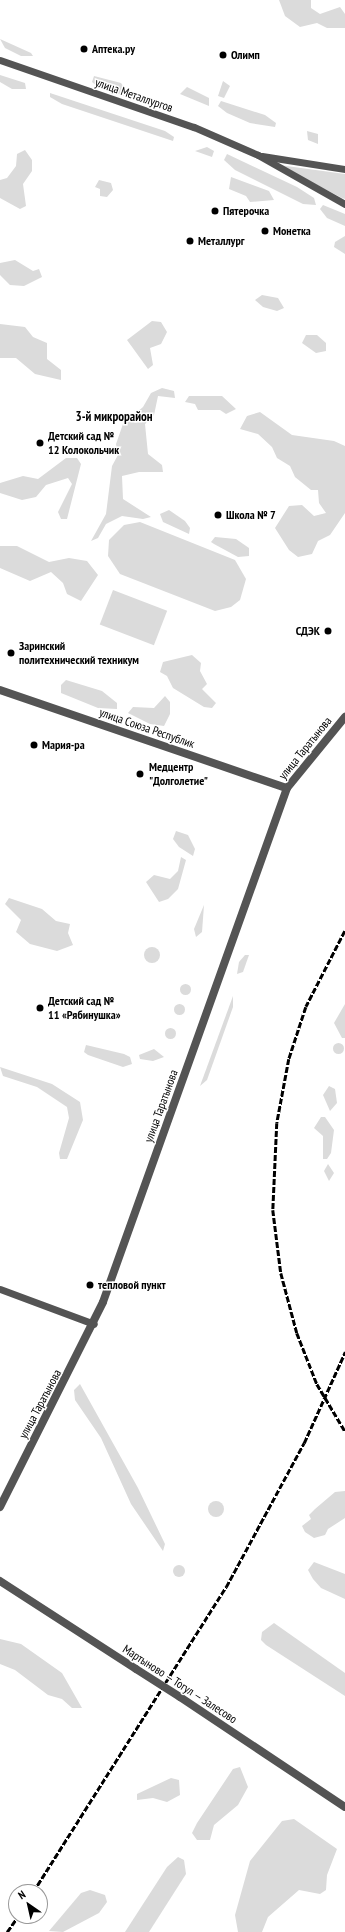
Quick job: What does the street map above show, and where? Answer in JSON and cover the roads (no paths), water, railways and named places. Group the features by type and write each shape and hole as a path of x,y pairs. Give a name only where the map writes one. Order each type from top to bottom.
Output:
{"street":[{"name":"улица Металлургов","path":"0,60 194,127 258,156 345,204"},
{"name":"улица Металлургов","path":"258,156 345,169"},
{"name":"улица Союза Республик","path":"0,690 287,788"},
{"name":"улица Таратынова","path":"0,1507 94,1324 287,788 345,717"},
{"path":"0,1289 94,1324"},
{"name":"Мартыново — Тогул — Залесово","path":"0,1581 136,1668 345,1807"}],"railway":[{"path":"345,931 306,1007 289,1059 277,1123 273,1210 281,1273 297,1333 317,1384 345,1431"},
{"path":"38,1884 226,1587 304,1443 345,1352"},
{"path":"7,1932 12,1924"}],"place":[{"name":"Аптека.ру","path":"84,49"},
{"name":"Олимп","path":"223,55"},
{"name":"Пятерочка","path":"215,211"},
{"name":"Монетка","path":"265,231"},
{"name":"Металлург","path":"190,241"},
{"name":"Детский сад № 12 Колокольчик","path":"40,443"},
{"name":"Школа № 7","path":"218,515"},
{"name":"СДЭК","path":"328,631"},
{"name":"Заринский политехнический техникум","path":"11,653"},
{"name":"Мария-ра","path":"34,745"},
{"name":"Медцентр \"Долголетие\"","path":"140,774"},
{"name":"Детский сад № 11 «Рябинушка»","path":"40,1008"},
{"name":"тепловой пункт","path":"90,1285"}],"district":[{"name":"3-й микрорайон","path":"114,417"}]}
